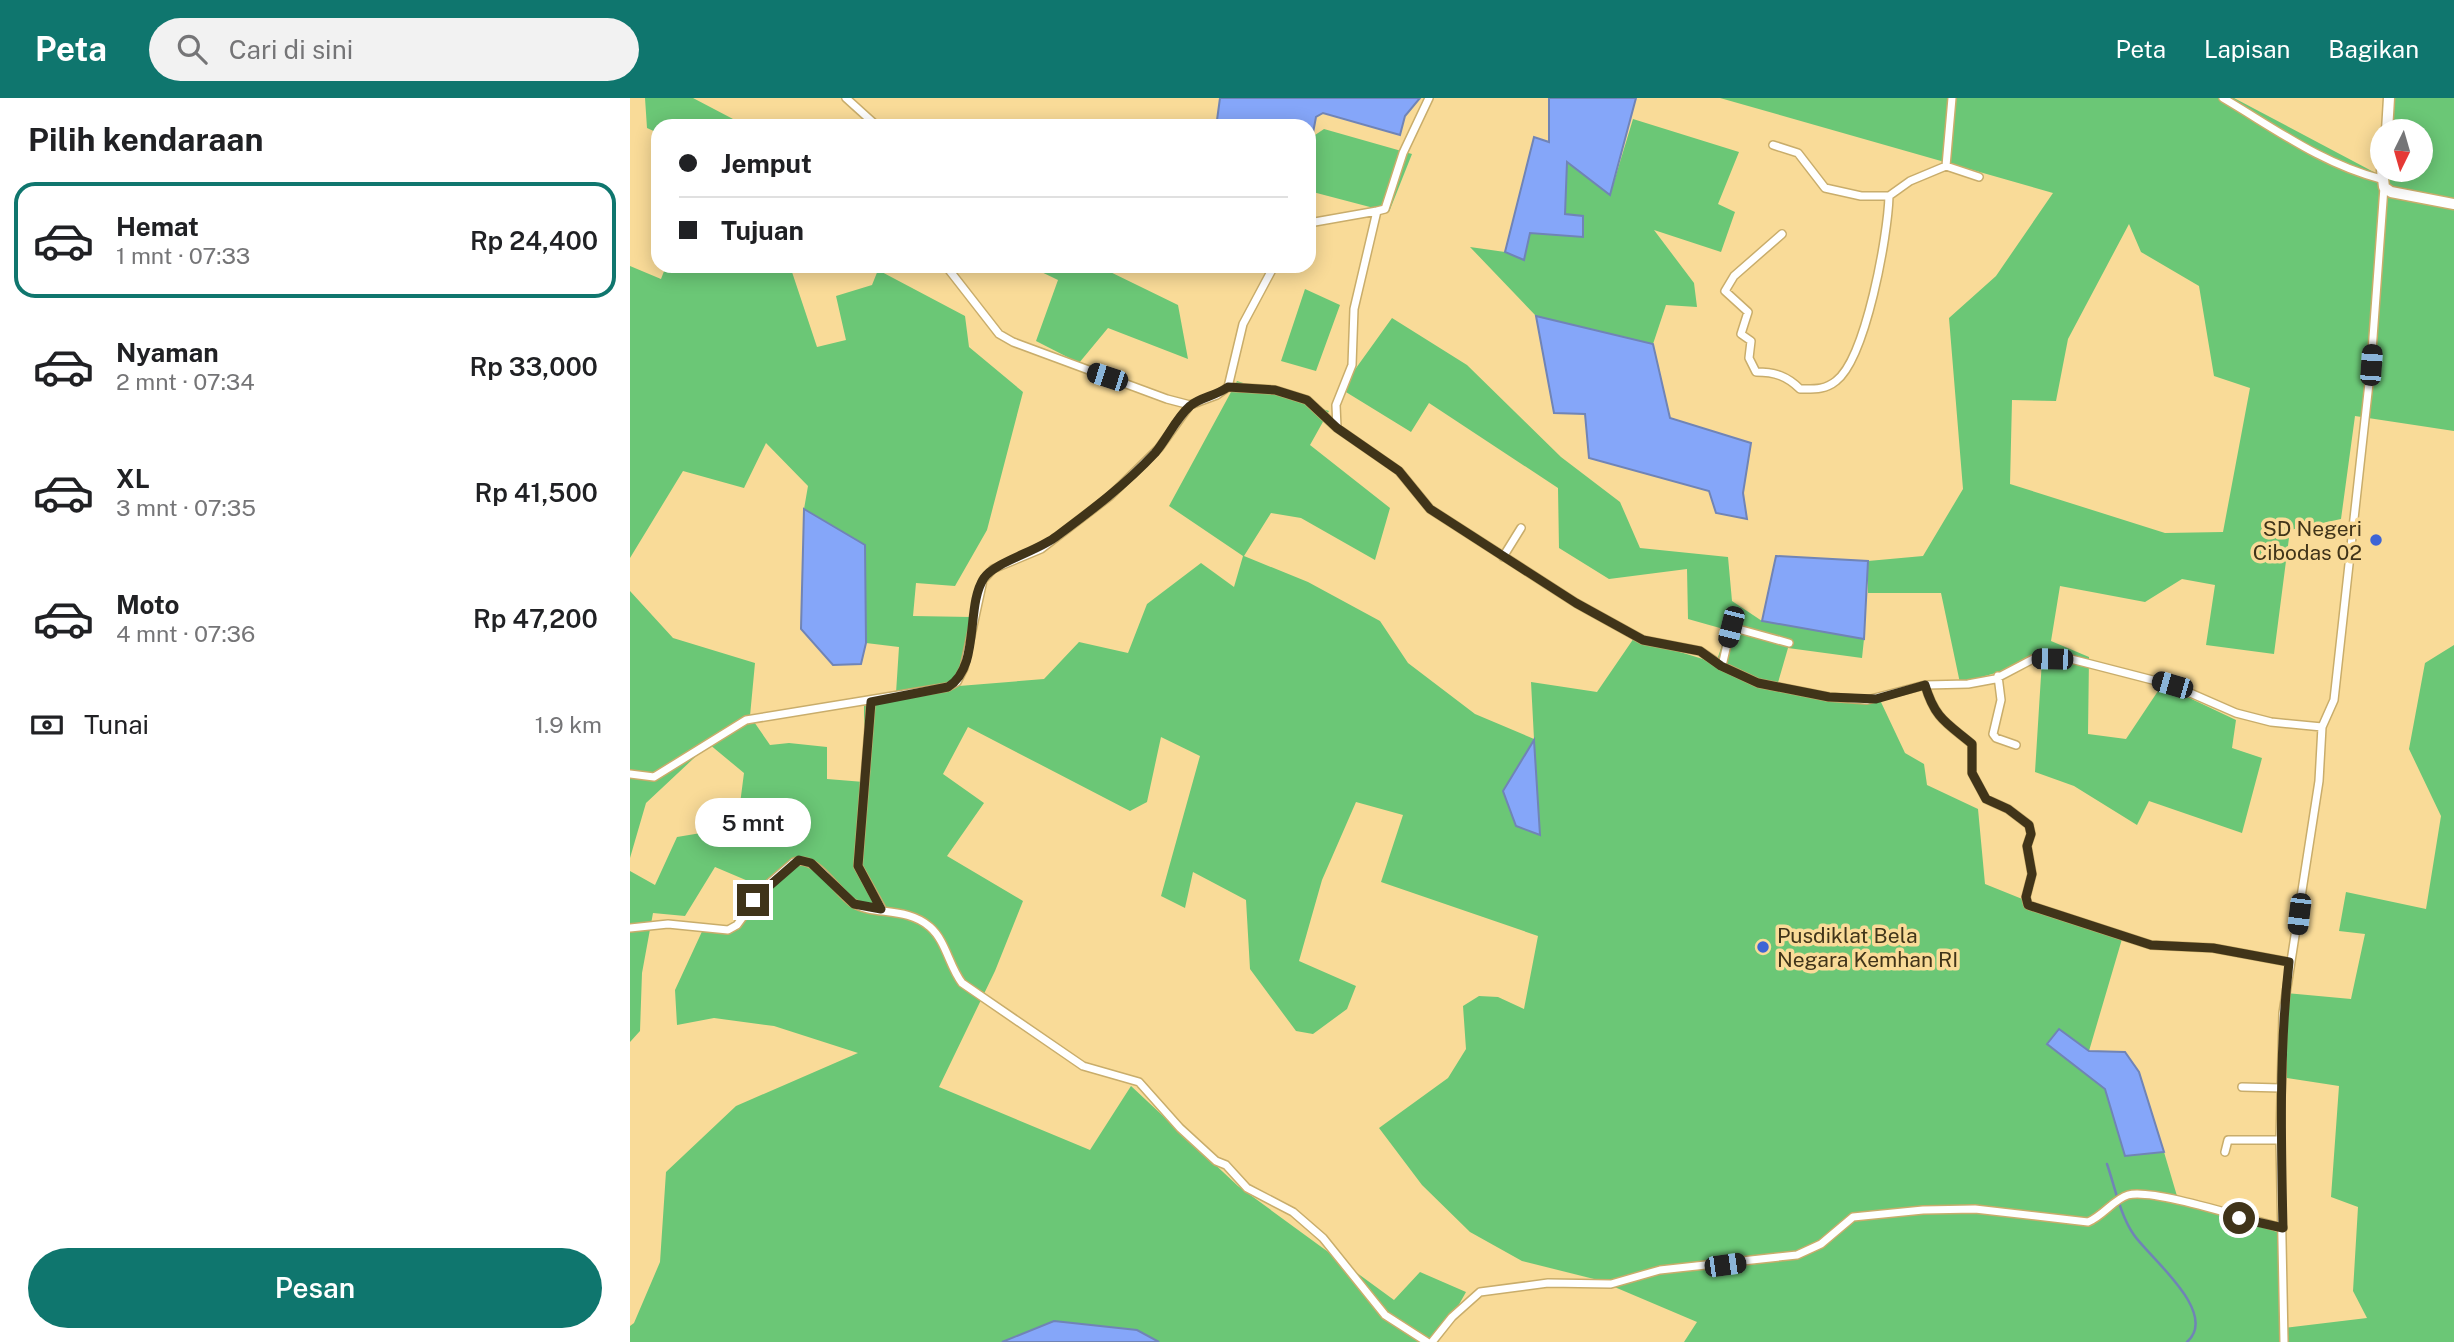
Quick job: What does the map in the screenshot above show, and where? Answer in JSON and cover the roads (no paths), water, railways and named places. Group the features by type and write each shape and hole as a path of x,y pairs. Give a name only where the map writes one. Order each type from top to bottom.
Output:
{"main road":[{"path":"2388,119 2389,98"},
{"path":"2384,182 2391,192 2454,204"}],"street":[{"path":"846,98 869,119"},
{"path":"1316,222 1385,209 1403,153 1429,98"},
{"path":"1946,166 1952,98"},
{"path":"2222,98 2289,140 2370,176"},
{"path":"1773,145 1798,153 1825,188 1861,196 1889,196 1910,181 1946,166 1979,177"},
{"path":"2284,1342 2280,1140 2283,1013 2319,781 2322,727 2333,700 2371,365 2382,182"},
{"path":"1783,234 1734,276 1725,291 1748,313 1741,334 1751,341 1749,358 1756,372 1789,377 1800,389 1821,390 1836,381 1852,364 1882,265 1889,196"},
{"path":"1337,428 1336,405 1352,365 1354,309 1377,211"},
{"path":"952,273 999,334 1013,342 1167,399 1191,405"},
{"path":"1228,387 1243,324 1270,273"},
{"path":"630,774 653,777 746,720 871,702 948,687 957,682 964,668 982,580 993,569 1041,549 1110,496 1159,447 1191,405 1217,395 1228,387 1275,390 1307,400 1337,428 1399,471 1430,509 1576,603 1643,640 1700,651 1721,666 1758,683 1829,697 1876,699 1925,685 1968,684 1998,676 2033,659 2071,659 2172,685 2236,713 2271,722 2322,727"},
{"path":"1503,557 1521,528"},
{"path":"1721,666 1731,627 1789,643"},
{"path":"1998,676 2001,700 1993,734 1996,738 2016,745"},
{"path":"1925,685 1931,706 1944,724 1972,744 1972,773 1986,799 2008,809 2029,825 2031,834 2027,846 2032,874 2026,897 2028,905 2151,945 2213,948 2289,962"},
{"path":"871,702 858,866 881,909"},
{"path":"630,928 668,924 728,930 737,925 764,888 799,860 811,863 854,904 898,912 926,923 940,941 952,971 962,983 1083,1066 1139,1082 1180,1128 1216,1161 1226,1165 1247,1188 1293,1212 1323,1238 1385,1315 1429,1342 1480,1293 1548,1283 1611,1284 1660,1270 1797,1255 1821,1244 1853,1217 1923,1210 1975,1209 2067,1222 2088,1222 2099,1217 2127,1195 2150,1194 2283,1228"},
{"path":"2242,1087 2281,1088"},
{"path":"2225,1152 2228,1140 2280,1140"}],"water":[{"path":"1220,98 1420,98 1405,116 1400,135 1323,113 1316,119 1217,119"},
{"path":"1549,98 1636,98 1610,195 1567,162 1565,214 1583,216 1583,237 1530,233 1524,260 1505,252 1534,137 1549,142"},
{"path":"1536,316 1653,344 1670,418 1751,443 1743,493 1747,519 1716,513 1709,491 1589,458 1585,414 1554,413"},
{"path":"804,509 865,545 866,643 861,664 833,665 801,629"},
{"path":"1776,556 1868,561 1864,639 1762,621"},
{"path":"1534,740 1540,835 1516,826 1503,791"},
{"path":"2059,1029 2089,1051 2125,1052 2139,1072 2164,1152 2125,1156 2105,1089 2047,1044"},
{"path":"1054,1321 1137,1330 1159,1342 1002,1342"}],"waterway":[{"path":"2107,1164 2129,1227 2189,1301 2195,1316 2195,1330 2187,1342"}],"place":[{"name":"SD Negeri Cibodas 02","path":"2376,540"},
{"name":"Pusdiklat Bela Negara Kemhan RI","path":"1763,947"}]}
